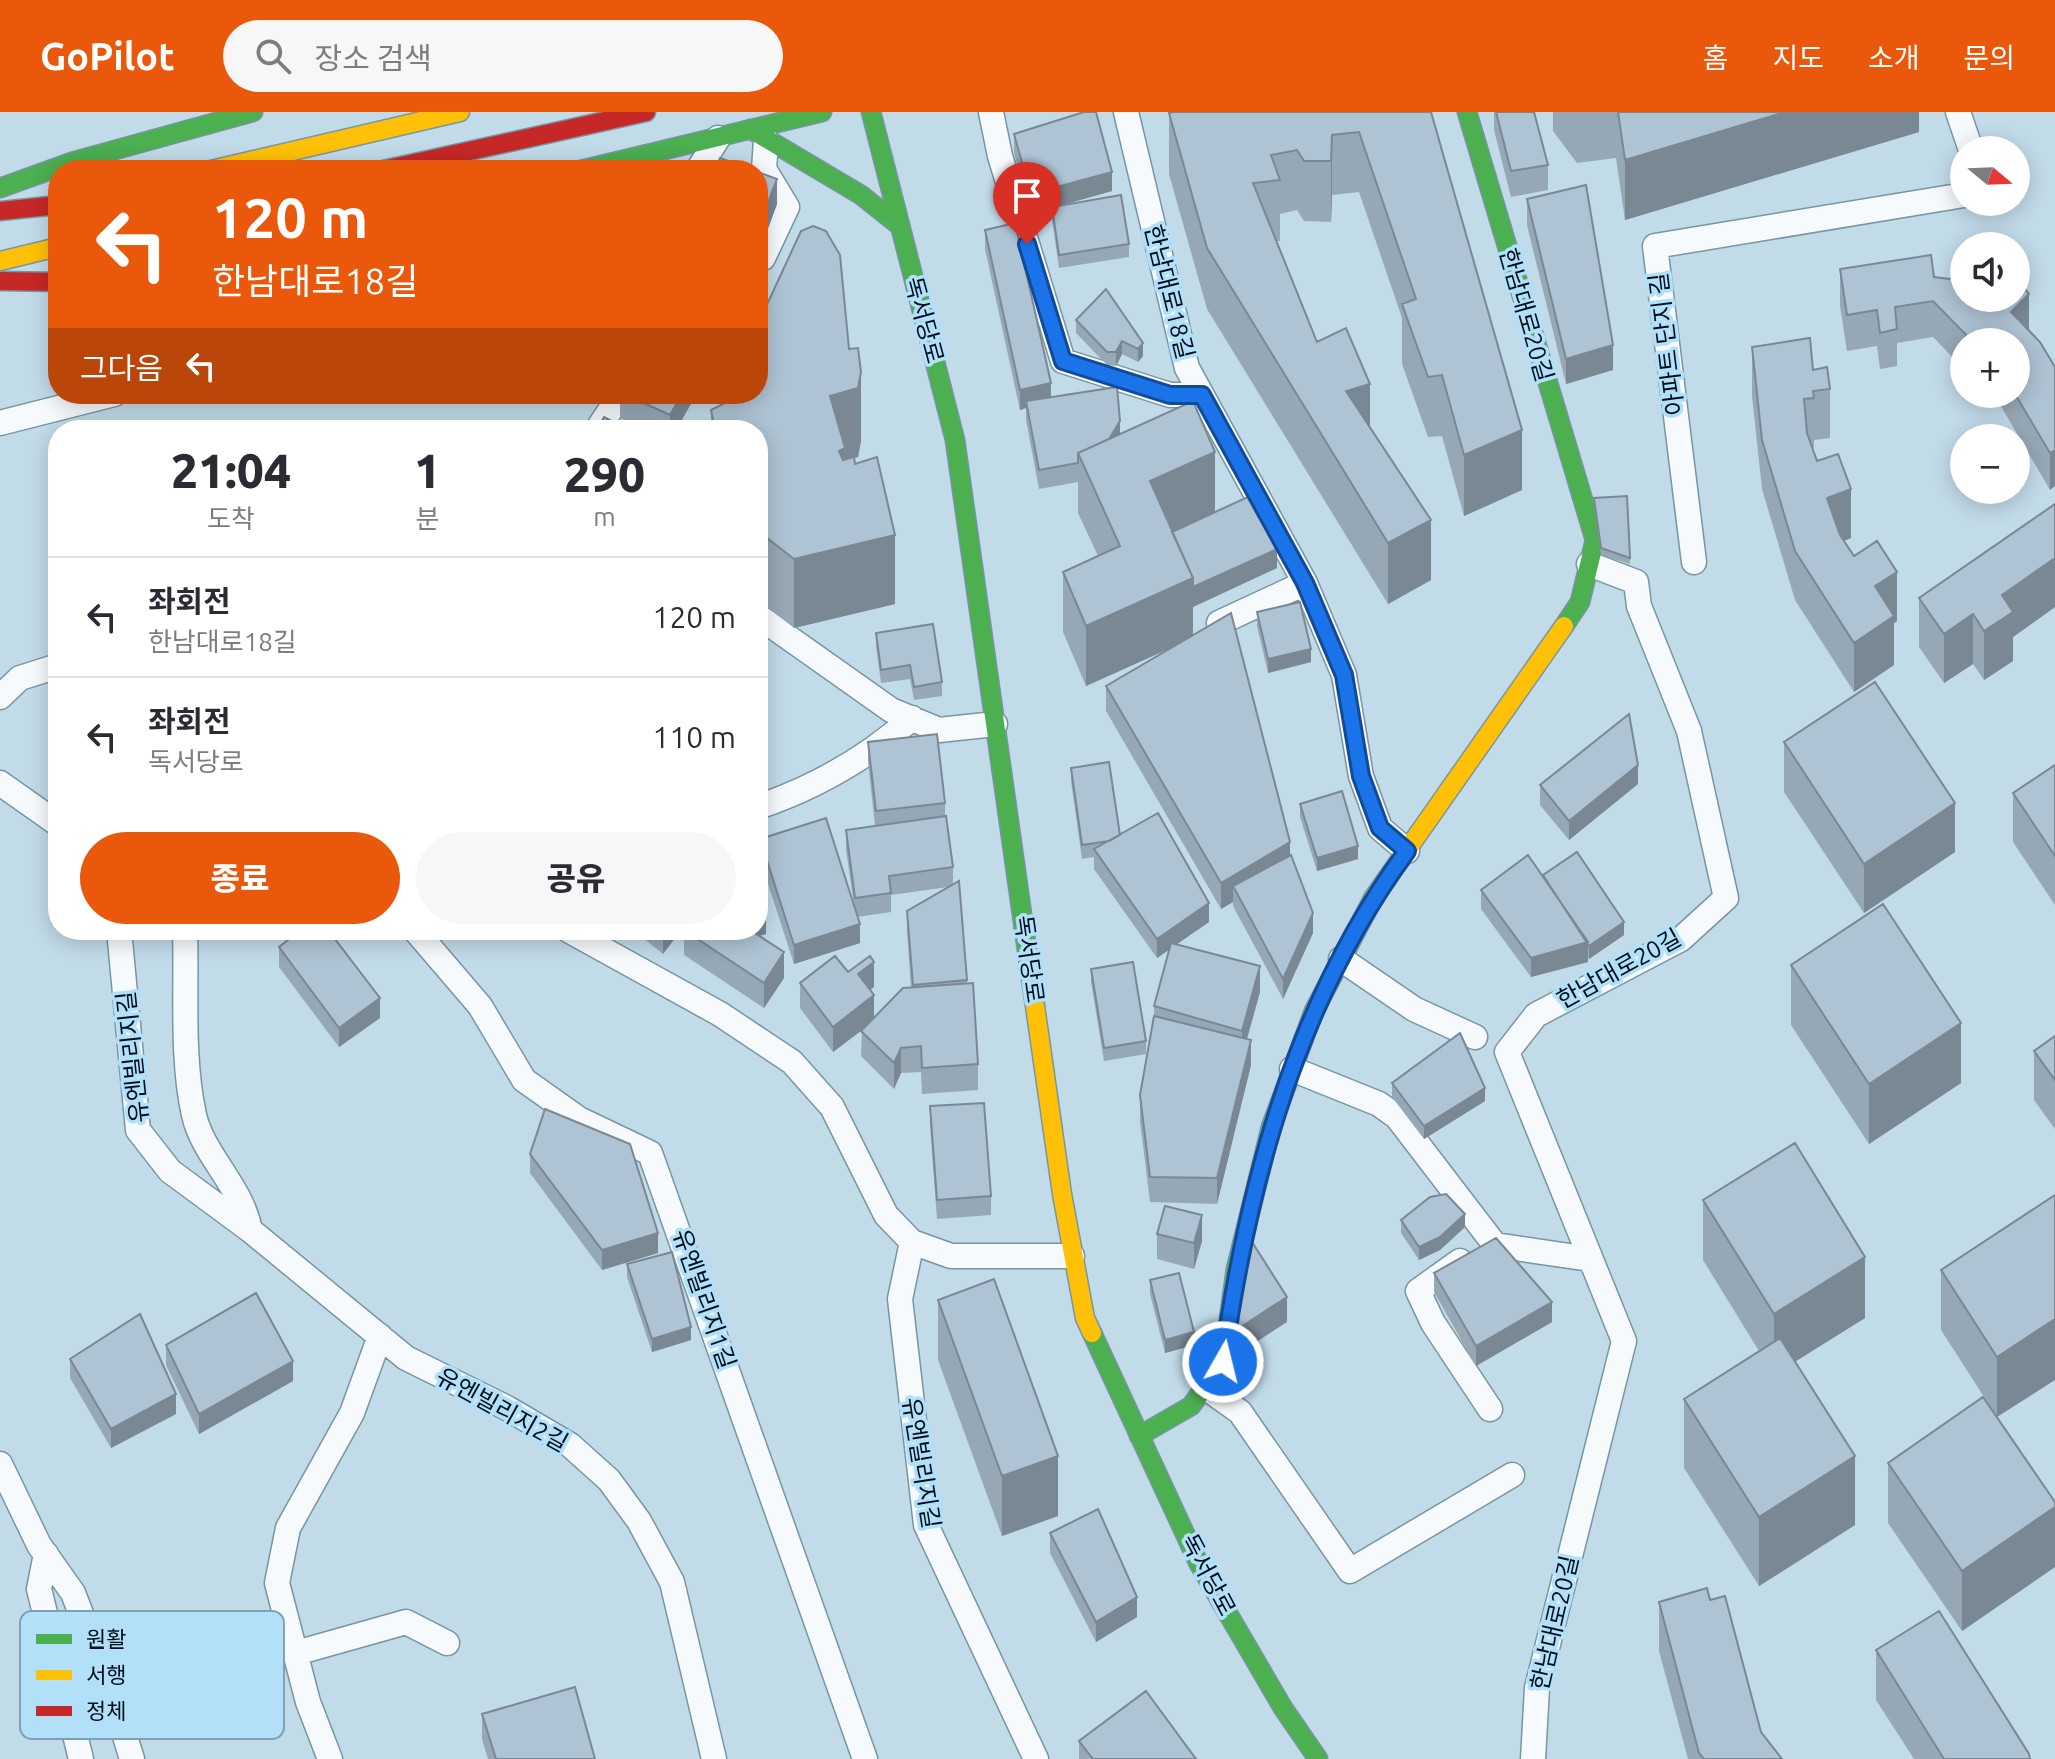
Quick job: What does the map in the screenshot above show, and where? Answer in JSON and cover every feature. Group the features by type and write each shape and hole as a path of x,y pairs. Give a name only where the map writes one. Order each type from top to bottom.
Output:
{"main road":[{"path":"79,160 253,112"},
{"path":"256,160 460,112"},
{"path":"425,160 646,112"},
{"path":"624,160 718,138 758,134 822,112"},
{"name":"독서당로","path":"871,112 955,440 1072,1256 1085,1318 1199,1564 1283,1708 1318,1759"},
{"name":"한남대로20길","path":"1139,1436 1191,1406 1223,1362 1236,1269 1271,1127 1314,1011 1370,902 1580,602 1595,540 1543,375 1467,112"},
{"path":"758,134 861,195 900,226"},
{"path":"0,188 48,171"},
{"path":"0,211 48,206"},
{"path":"0,261 48,249"},
{"path":"0,281 48,282"}],"street":[{"path":"159,140 164,112"},
{"path":"991,112 1000,156 1063,361 1170,395 1202,395"},
{"name":"한남대로18길","path":"1126,112 1187,368 1305,583 1344,675 1361,776 1380,828 1407,851"},
{"path":"1958,112 1966,136"},
{"path":"758,134 762,160"},
{"path":"704,160 718,138"},
{"path":"768,176 787,207 768,247"},
{"name":"아파트 단지 길","path":"1694,562 1655,246 1950,197"},
{"path":"0,423 75,404"},
{"name":"한남대로20길","path":"1533,1759 1537,1688 1624,1341 1507,1052 1536,1015 1681,939 1726,898 1689,731 1639,606 1636,582 1589,564"},
{"path":"1219,623 1305,583"},
{"path":"768,623 891,710 939,730 995,724"},
{"path":"0,697 20,678 48,669"},
{"path":"768,804 805,791 890,738 912,718"},
{"path":"0,783 48,817"},
{"name":"유엔빌리지길","path":"120,940 138,1130 170,1171 250,1230"},
{"path":"185,940 189,1075 194,1117 245,1206 250,1230"},
{"name":"유엔빌리지1길","path":"424,940 480,1006 524,1080 579,1119 650,1153 865,1759"},
{"path":"586,940 720,1014 792,1062 832,1107 886,1215 912,1242 951,1256 1072,1256"},
{"path":"1341,959 1414,1009 1475,1037"},
{"path":"1292,1069 1379,1104 1397,1117 1495,1245"},
{"name":"유엔빌리지2길","path":"250,1230 406,1358 507,1408 570,1445 609,1480 639,1521 672,1582 714,1759"},
{"name":"유엔빌리지길","path":"912,1242 900,1299 926,1525 1036,1759"},
{"path":"1490,1409 1433,1323 1418,1291 1457,1262 1495,1245 1590,1259"},
{"path":"330,1759 308,1702 277,1583 288,1528 352,1413 380,1336"},
{"path":"1205,1387 1240,1412 1350,1571 1512,1475"},
{"path":"0,1464 46,1554 73,1593 80,1611"},
{"path":"44,1611 39,1589 46,1554"},
{"path":"296,1653 406,1622 447,1643"},
{"path":"76,1739 81,1759"},
{"path":"126,1739 132,1759"}],"building":[{"path":"1084,112 1096,112 1112,172 1031,194 1014,134"},
{"path":"1431,112 1522,430 1464,455 1442,375 1428,377 1402,304 1416,299 1359,132 1332,135 1331,161 1304,161 1297,150 1271,155 1280,180 1253,183 1317,342 1346,328 1370,384 1346,391 1431,520 1388,543 1207,248 1169,113"},
{"path":"1496,112 1534,112 1548,165 1511,171"},
{"path":"1618,112 1785,112 1625,160"},
{"path":"768,176 777,179 768,203"},
{"path":"1586,185 1613,345 1566,359 1527,199"},
{"path":"1121,195 1129,244 1059,255 1052,207"},
{"path":"1015,223 1051,383 1020,390 985,230"},
{"path":"813,226 826,231 840,255 849,349 858,348 861,372 858,388 830,396 845,448 839,451 843,460 854,457 855,464 877,457 895,535 794,559 768,539 768,420 713,420 711,410 723,404 768,404 768,302 801,231"},
{"path":"1931,255 1934,277 1950,279 1950,312 2011,312 2026,328 1959,328 1933,301 1895,307 1897,329 1880,333 1877,310 1847,315 1840,269"},
{"path":"1106,289 1143,343 1138,349 1122,341 1116,352 1107,352 1076,320"},
{"path":"2030,332 2055,367 2055,450 2050,453 2023,408 2030,408"},
{"path":"1810,338 1813,370 1827,367 1830,389 1813,391 1814,398 1804,399 1807,433 1817,461 1838,454 1851,489 1827,498 1840,535 1854,556 1877,541 1897,572 1875,586 1894,616 1854,643 1795,551 1762,440 1752,347"},
{"path":"1117,387 1120,421 1109,439 1078,453 1078,463 1039,470 1026,401"},
{"path":"1193,401 1215,452 1150,481 1193,578 1086,626 1063,572 1120,546 1078,453"},
{"path":"646,404 676,404 670,415"},
{"path":"1252,495 1277,549 1193,587 1193,578 1172,532"},
{"path":"1627,496 1630,558 1601,548 1594,498"},
{"path":"2055,504 2055,558 2002,595 2013,612 1984,631 1973,614 1944,634 1919,598"},
{"path":"1300,602 1311,649 1268,659 1257,612"},
{"path":"1231,613 1290,842 1221,883 1106,686"},
{"path":"933,624 942,682 914,687 910,665 881,670 876,633"},
{"path":"1875,682 1955,803 1864,864 1784,742"},
{"path":"1629,714 1638,765 1569,821 1540,785"},
{"path":"937,734 945,803 876,811 868,742"},
{"path":"1109,762 1120,835 1109,841 1082,845 1071,768"},
{"path":"2055,765 2055,856 2013,793"},
{"path":"1342,791 1358,846 1317,858 1300,804"},
{"path":"1158,813 1209,903 1157,939 1094,849"},
{"path":"946,816 953,867 889,876 891,893 855,898 846,830"},
{"path":"826,818 860,924 794,945 768,864 768,836"},
{"path":"1577,852 1624,922 1589,946 1543,875"},
{"path":"1291,855 1313,913 1283,979 1233,886"},
{"path":"1528,855 1588,942 1531,958 1481,890"},
{"path":"959,881 967,980 913,985 907,911"},
{"path":"1883,904 1961,1023 1869,1084 1791,965"},
{"path":"288,940 336,940 380,998 339,1028 279,947"},
{"path":"699,940 765,940 784,952 764,983"},
{"path":"1171,943 1260,966 1242,1031 1154,1006"},
{"path":"835,956 848,972 870,956 874,962 858,974 874,995 833,1027 800,983"},
{"path":"1133,962 1146,1041 1104,1048 1091,969"},
{"path":"973,983 978,1064 922,1068 921,1046 901,1048 894,1063 861,1031 903,988"},
{"path":"1154,1016 1251,1040 1217,1178 1150,1177 1140,1095"},
{"path":"1460,1033 1485,1088 1424,1126 1392,1083"},
{"path":"2055,1036 2055,1080 2034,1051"},
{"path":"984,1103 991,1196 937,1200 930,1106"},
{"path":"545,1109 630,1144 658,1233 602,1250 530,1154"},
{"path":"1795,1143 1865,1257 1774,1314 1703,1200"},
{"path":"1446,1194 1465,1214 1440,1237 1419,1247 1401,1220 1430,1197"},
{"path":"2055,1195 2055,1319 1997,1357 1941,1270"},
{"path":"1165,1206 1202,1215 1194,1243 1157,1234"},
{"path":"1245,1231 1287,1297 1230,1334"},
{"path":"1496,1238 1552,1302 1476,1346 1434,1273"},
{"path":"672,1252 691,1327 652,1339 627,1264"},
{"path":"1179,1273 1194,1332 1165,1340 1150,1280"},
{"path":"994,1279 1058,1456 1002,1476 938,1300"},
{"path":"256,1293 293,1361 199,1414 166,1345"},
{"path":"140,1314 176,1394 111,1429 70,1359"},
{"path":"1780,1338 1855,1456 1759,1517 1684,1399"},
{"path":"1983,1397 2055,1502 2055,1507 1962,1571 1888,1463"},
{"path":"1098,1509 1137,1597 1096,1622 1050,1533"},
{"path":"1707,1588 1710,1600 1725,1596 1761,1732 1782,1759 1704,1759 1699,1753 1659,1602"},
{"path":"1939,1611 2030,1759 1944,1759 1876,1650"},
{"path":"575,1687 595,1759 496,1759 482,1714"},
{"path":"1146,1691 1196,1759 1093,1759 1079,1741"}],"traffic: fast":[{"path":"79,160 253,112"},
{"path":"623,160 822,112"},
{"path":"871,112 955,440 1029,964"},
{"path":"1467,112 1595,540 1580,602 1564,626"},
{"path":"750,129 861,195 900,226"},
{"path":"0,188 48,171"},
{"path":"1139,1436 1191,1406 1223,1362 1236,1269 1271,1127 1314,1011 1374,897"},
{"path":"1092,1333 1199,1564 1283,1708 1318,1759"}],"traffic: slow":[{"path":"254,160 460,112"},
{"path":"0,261 48,249"},
{"path":"1374,897 1564,626"},
{"path":"1029,964 1062,1194 1085,1318 1092,1333"}],"traffic: jam":[{"path":"428,160 646,112"},
{"path":"0,211 48,206"},
{"path":"0,281 48,282"}],"route":[{"path":"1027,244 1063,361 1170,395 1202,395 1305,583 1344,675 1361,776 1380,828 1407,851 1370,902 1314,1011 1271,1127 1236,1269 1223,1362"}]}
